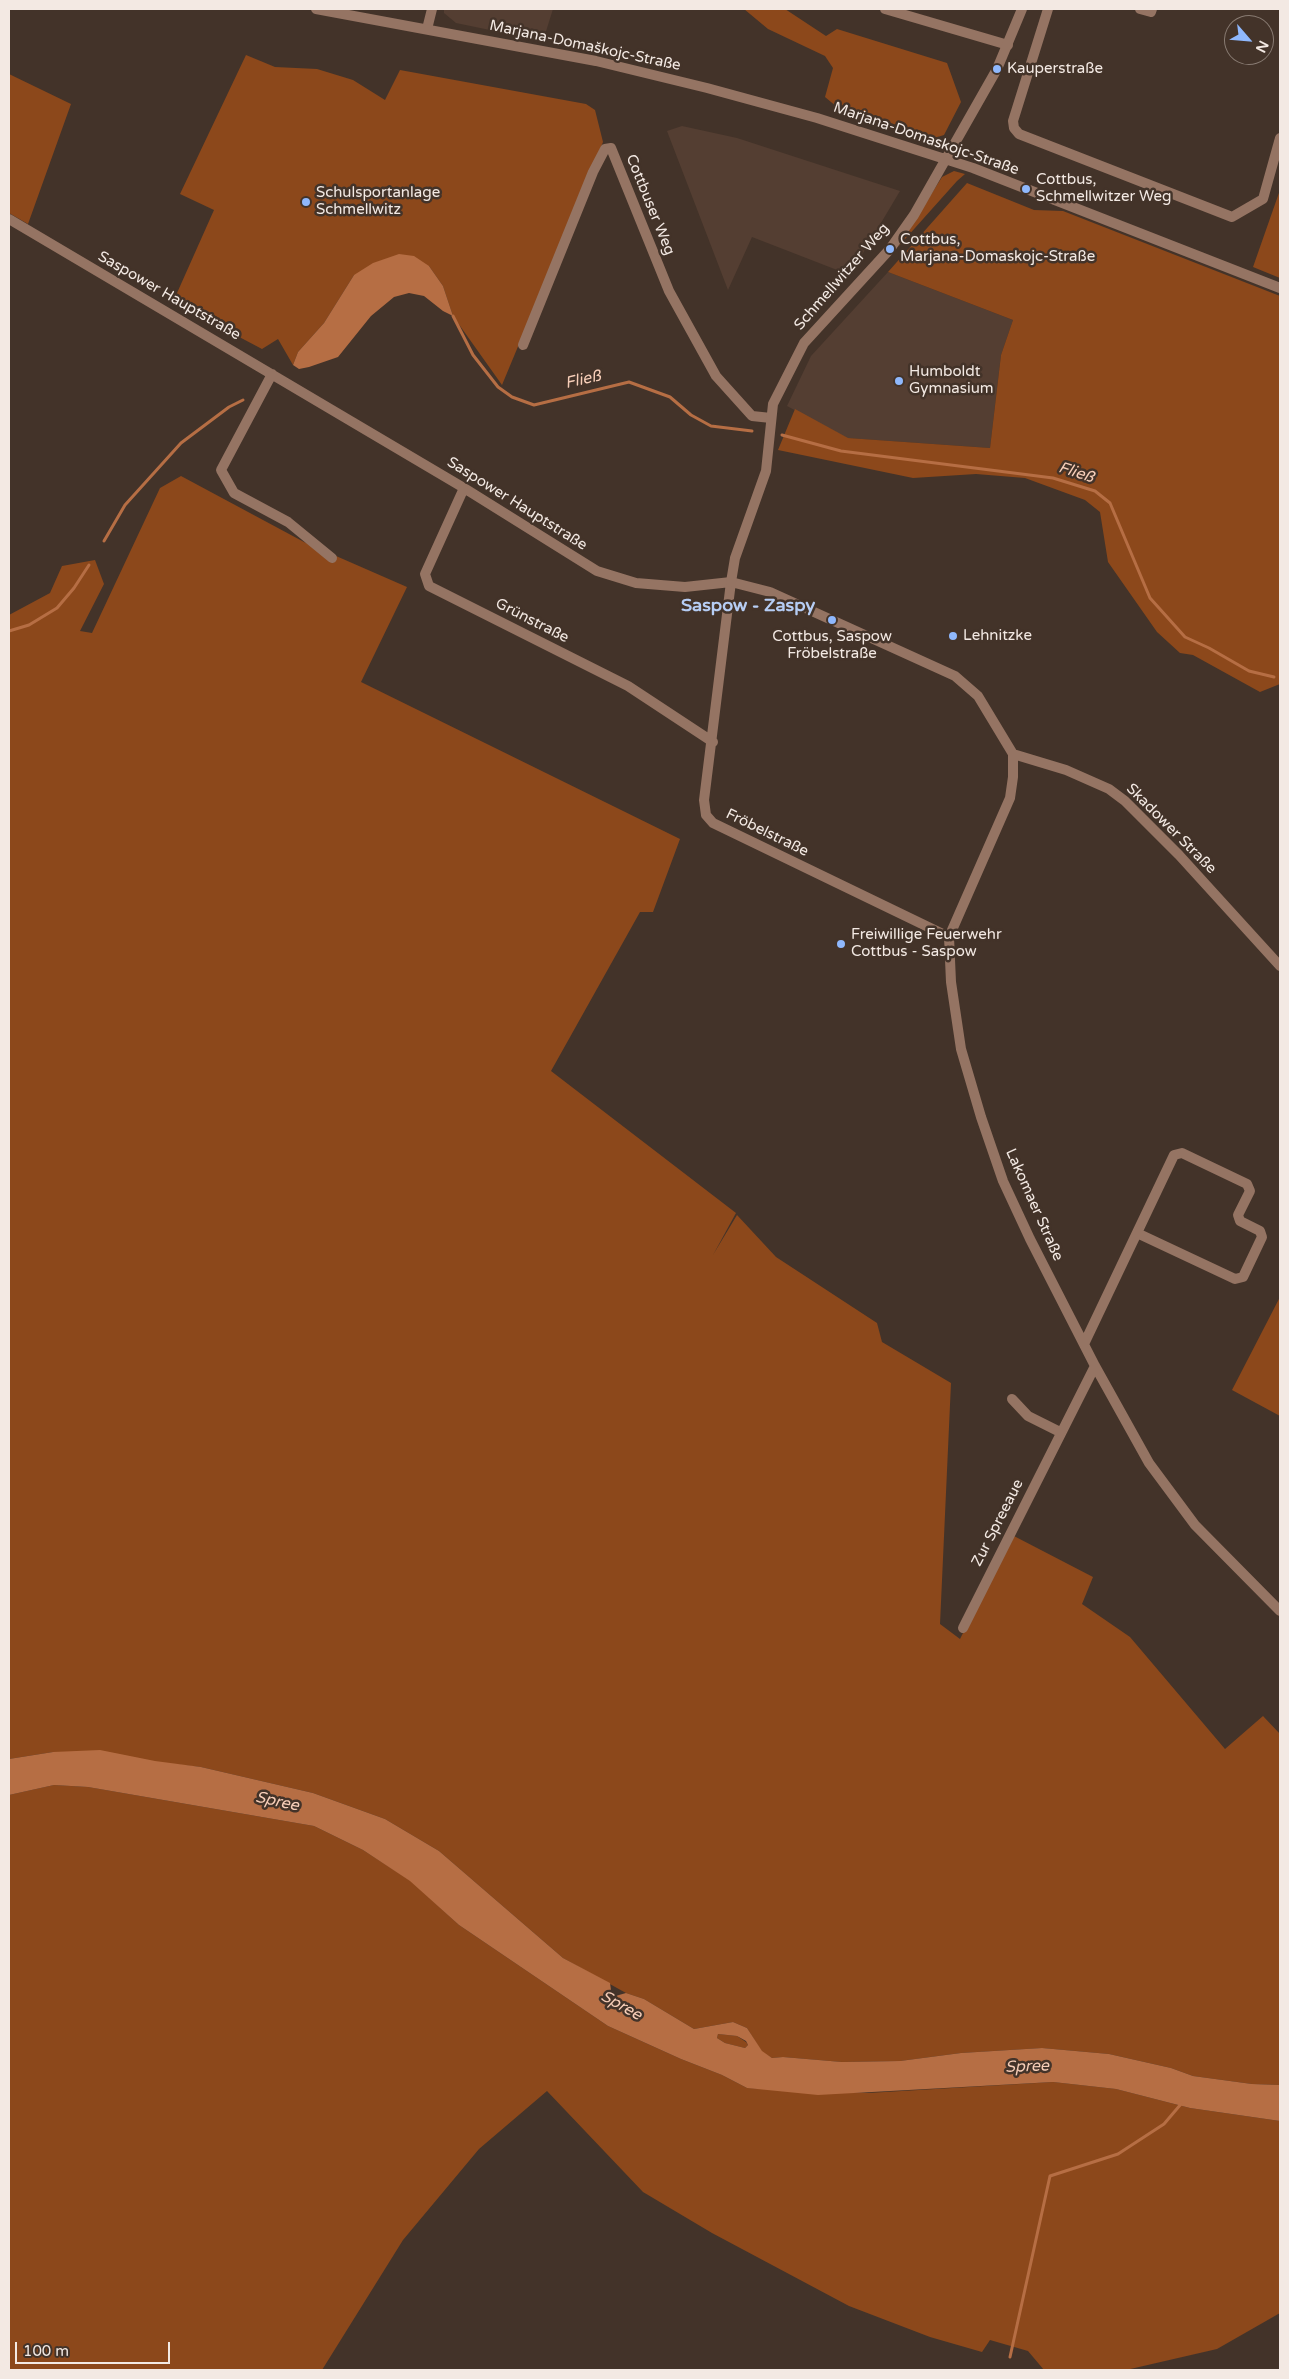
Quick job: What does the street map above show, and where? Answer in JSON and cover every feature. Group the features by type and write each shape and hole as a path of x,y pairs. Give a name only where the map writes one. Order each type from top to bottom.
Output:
{"street":[{"name":"Marjana-Domaškojc-Straße","path":"316,9 596,61 707,88 817,118"},
{"path":"427,29 432,9"},
{"path":"885,9 1008,45"},
{"name":"Schmellwitzer Weg","path":"731,582 734,558 766,471 773,404 804,343 890,249 914,215 997,69 1022,9"},
{"path":"1048,9 1013,121 1014,128 1019,134 1232,216 1263,199 1280,138"},
{"path":"1140,9 1152,12 1152,9"},
{"name":"Marjana-Domaskojc-Straße","path":"817,118 945,159 1280,288"},
{"name":"Cottbuser Weg","path":"523,344 593,172 605,149 611,148 670,291 716,376 752,416 771,418"},
{"name":"Saspower Hauptstraße","path":"9,219 464,488 581,562 613,576 636,583 684,587 731,582 770,592 954,676 978,696 1013,754"},
{"path":"272,374 221,470 234,493 288,522 332,558"},
{"name":"Grünstraße","path":"464,488 425,574 429,586 628,686 713,742"},
{"name":"Fröbelstraße","path":"731,582 713,742 704,800 706,815 713,823 949,937"},
{"name":"Lakomaer Straße","path":"1013,754 1013,777 1010,798 949,937 951,982 961,1049 982,1117 1007,1190 1095,1366 1149,1463 1196,1525 1280,1611"},
{"name":"Skadower Straße","path":"1013,754 1066,770 1109,789 1125,801 1179,855 1280,966"},
{"path":"1084,1344 1174,1155 1182,1153 1247,1184 1250,1191 1238,1215 1240,1221 1260,1231 1262,1237 1243,1278 1236,1279 1137,1233"},
{"name":"Zur Spreeaue","path":"963,1628 1060,1432 1095,1366"},
{"path":"1012,1399 1028,1416 1060,1432"}],"shaded area":[{"path":"444,9 553,9 543,41 456,23 444,13"},
{"path":"744,9 785,9 826,36 837,29 947,63 961,102 944,135 931,139 858,110 843,112 825,97 833,68 825,56 768,29"},
{"path":"246,55 275,67 317,69 353,80 385,100 400,70 586,104 595,110 603,142 502,385 453,316 443,286 429,266 354,275 324,323 298,352 293,365 278,339 262,349 173,302 214,210 180,194"},
{"path":"9,74 71,104 28,224 9,213"},
{"path":"682,126 737,138 900,191 850,275 752,237 728,290 667,131"},
{"path":"954,171 965,174 898,247 942,177"},
{"path":"967,183 1034,210 1063,211 1280,296 1280,684 1260,692 1193,655 1180,653 1157,632 1108,562 1100,512 1085,500 1025,478 976,474 913,478 778,450 795,409 848,438 990,448 1001,355 1013,320 888,272"},
{"path":"1280,190 1280,278 1253,267"},
{"name":"Humboldt Gymnasium","path":"888,272 1013,320 1001,355 990,448 847,438 787,406 811,356"},
{"path":"181,476 304,542 407,587 361,682 680,839 653,912 640,912 551,1071 736,1213 713,1255 737,1215 776,1257 877,1323 882,1342 951,1383 940,1624 960,1639 1012,1535 1093,1577 1082,1604 1130,1637 1225,1749 1263,1716 1280,1734 1280,2085 1252,2084 1193,2076 1171,2068 1109,2054 1042,2048 961,2053 900,2061 842,2062 783,2057 772,2058 762,2052 747,2028 733,2022 694,2029 644,1999 626,1993 563,1958 439,1851 385,1819 313,1793 201,1767 53,1752 9,1759 9,615 50,593 62,566 95,560 104,584 80,631 92,633 160,488"},
{"path":"1280,1297 1280,1416 1232,1390"},
{"path":"54,1785 88,1787 314,1826 363,1850 411,1881 459,1925 608,2026 722,2075 747,2088 868,2093 1053,2082 1116,2089 1190,2108 1280,2121 1280,2313 1217,2349 1126,2370 1044,2370 1028,2351 990,2340 982,2352 930,2337 849,2306 712,2233 643,2192 547,2091 479,2149 403,2240 322,2370 9,2370 9,1795"},
{"path":"718,2034 737,2036 748,2045 745,2048 725,2043 717,2038"}],"water":[{"path":"399,254 414,256 429,266 443,286 453,316 443,311 424,296 409,293 394,297 371,316 338,357 299,369 293,365 298,352 324,323 354,275 373,263"},
{"name":"Spree","path":"100,1750 155,1761 201,1767 313,1793 385,1819 439,1851 563,1958 610,1983 612,1997 626,1993 644,1999 694,2029 733,2022 747,2028 762,2051 772,2058 783,2057 842,2062 900,2061 961,2053 1042,2048 1109,2054 1171,2068 1193,2076 1252,2084 1280,2085 1280,2121 1190,2108 1116,2089 1053,2082 818,2095 747,2088 722,2075 608,2026 459,1925 410,1881 363,1850 314,1826 88,1787 54,1785 9,1795 9,1759 53,1752","holes":["718,2034 737,2036 746,2041 748,2045 745,2048 725,2043 717,2038"]}],"waterway":[{"name":"Fließ","path":"453,316 473,355 498,387 512,397 534,405 629,382 670,397 691,415 711,426 752,431"},
{"path":"104,541 125,505 181,443 229,407 243,400"},
{"name":"Fließ","path":"782,435 841,451 1053,478 1095,491 1110,503 1150,598 1185,637 1209,648 1249,671 1274,677"},
{"path":"9,631 29,625 57,608 74,588 89,565"},
{"path":"1010,2357 1050,2176 1118,2154 1164,2124 1181,2104"}],"place":[{"name":"Kauperstraße","path":"997,69"},
{"name":"Cottbus, Schmellwitzer Weg","path":"1026,189"},
{"name":"Schulsportanlage Schmellwitz","path":"306,202"},
{"name":"Cottbus, Marjana-Domaskojc-Straße","path":"890,249"},
{"name":"Humboldt Gymnasium","path":"899,381"},
{"name":"Cottbus, Saspow Fröbelstraße","path":"832,620"},
{"name":"Lehnitzke","path":"953,636"},
{"name":"Freiwillige Feuerwehr Cottbus - Saspow","path":"841,944"}],"district":[{"name":"Saspow - Zaspy","path":"748,606"}]}
